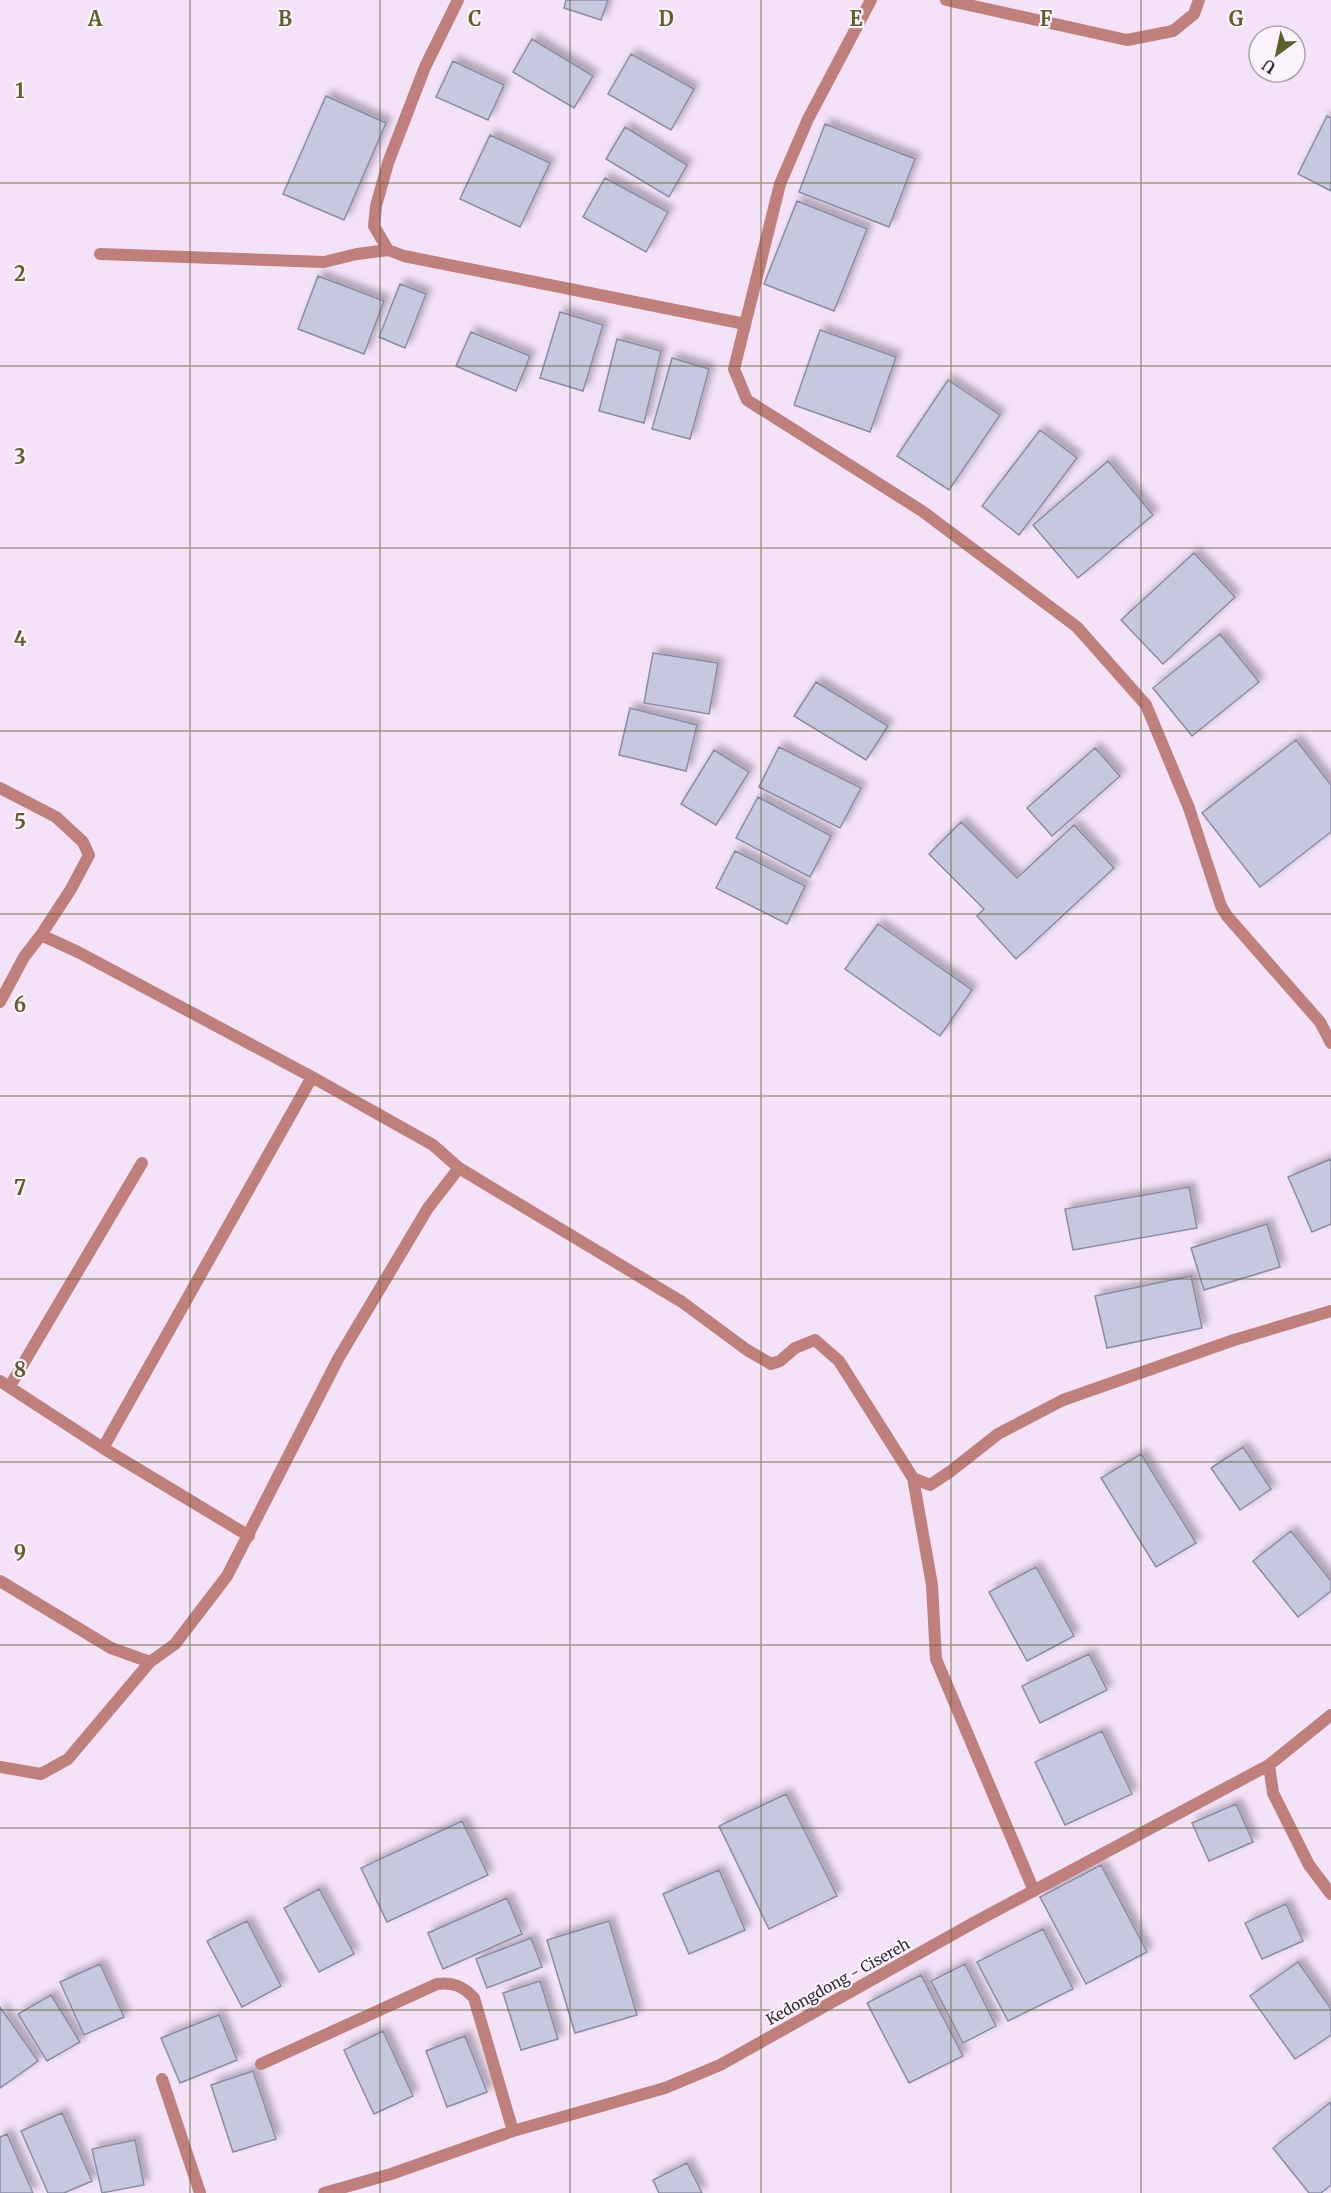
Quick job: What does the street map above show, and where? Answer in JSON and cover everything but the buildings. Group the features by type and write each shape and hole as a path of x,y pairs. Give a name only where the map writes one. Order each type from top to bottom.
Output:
{"street":[{"path":"387,250 374,226 376,206 388,163 425,67 458,0"},
{"path":"871,0 808,119 780,184 734,369 747,400 922,511 1077,627 1146,705 1189,808 1221,906 1227,916 1320,1022 1331,1043"},
{"path":"946,0 1128,40 1173,31 1194,14 1199,0"},
{"path":"100,254 324,262 387,250 404,256 746,324"},
{"path":"0,788 56,817 83,842 88,855 71,888 24,957 0,1002"},
{"path":"41,935 78,952 312,1077 433,1145 459,1168 682,1302 747,1350 771,1364 780,1361 795,1348 815,1340 839,1361 913,1478 932,1585 936,1659 1034,1891"},
{"path":"103,1448 312,1077"},
{"path":"142,1163 5,1383 103,1448 249,1536"},
{"path":"0,1767 41,1774 68,1759 150,1662 175,1644 227,1576 338,1359 428,1208 459,1168"},
{"path":"913,1478 930,1485 998,1434 1063,1400 1234,1340 1331,1311"},
{"path":"0,1581 111,1648 150,1662"},
{"name":"Kedongdong - Cisereh","path":"324,2193 391,2174 513,2131 665,2088 720,2065 1034,1891 1269,1765 1331,1715"},
{"path":"1269,1765 1272,1793 1309,1865 1331,1893"},
{"path":"261,2064 437,1984 452,1983 466,1990 474,1998 513,2131"},
{"path":"162,2079 200,2193"}]}
